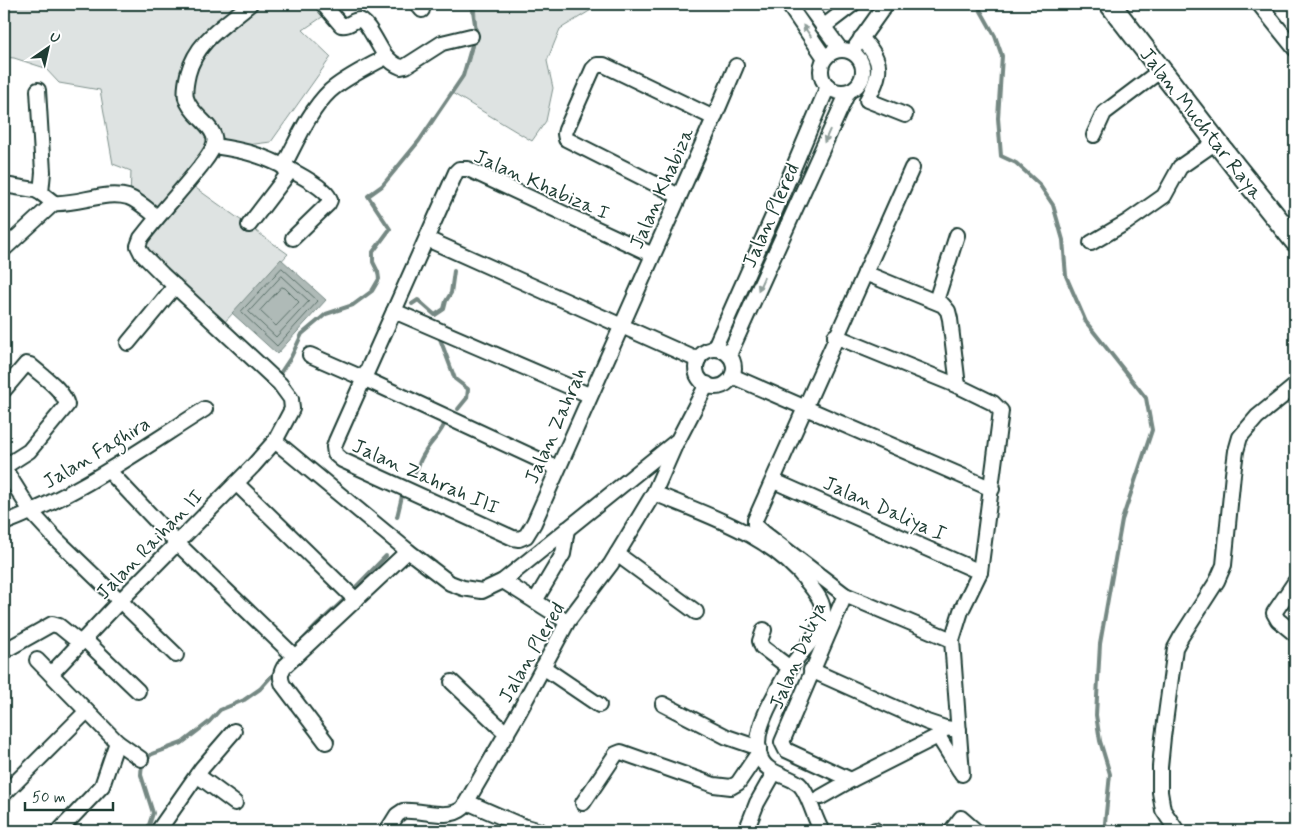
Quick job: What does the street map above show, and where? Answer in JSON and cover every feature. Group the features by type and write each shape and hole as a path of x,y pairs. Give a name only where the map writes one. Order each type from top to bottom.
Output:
{"highway":[{"name":"Jalan Muchtar Raya","path":"1110,4 1216,142 1295,240"}],"street":[{"path":"128,343 175,286 142,254 139,250 138,242 193,176 214,146 215,139 212,132 186,100 185,94 188,77 194,56 204,42 250,4"},
{"path":"323,4 341,26 357,20 362,21 368,27 386,57 397,66 406,66 442,43 471,36"},
{"path":"788,4 825,58"},
{"path":"807,4 823,27 846,51 859,57 863,65 864,73 861,82 847,93"},
{"path":"886,4 861,38 846,51 832,52 825,58 821,72 823,80 828,86 905,115"},
{"path":"1259,4 1295,49"},
{"path":"823,27 847,5"},
{"path":"861,38 872,49 878,65 874,86 867,100"},
{"path":"249,226 287,168 308,121 323,98 337,86 386,57"},
{"path":"679,196 569,141 565,137 566,130 593,69 600,64 714,118"},
{"name":"Jalan Khabiza","path":"622,325 736,66"},
{"path":"1094,135 1104,113 1161,70"},
{"path":"714,349 828,86"},
{"path":"38,90 44,172 41,193"},
{"name":"Jalan Plered","path":"729,355 847,93"},
{"path":"1091,243 1127,222 1164,196 1180,167 1216,142"},
{"path":"214,146 255,154 287,168 312,182 330,198 328,204 293,238"},
{"name":"Jalan Khabiza I","path":"427,239 456,172 462,168 468,169 653,255"},
{"name":"Jalan Daliya","path":"851,780 786,750 782,740 845,595 764,533 755,524 755,520 912,168"},
{"path":"4,185 30,188 41,193 54,203 81,202 116,195 127,197 138,202 157,217"},
{"path":"4,249 54,203"},
{"path":"773,216 789,222"},
{"path":"936,301 957,235"},
{"path":"364,379 427,239 698,360"},
{"path":"865,273 936,301 948,311 958,386"},
{"name":"Jalan Raihan II","path":"51,674 275,441 291,414 293,404 280,384 175,286"},
{"path":"394,311 589,395"},
{"name":"Jalan Zahrah","path":"523,539 531,530 589,395 622,325"},
{"path":"812,670 942,732 962,774 952,640 961,611 980,572 1001,411 994,403 958,386 836,336"},
{"path":"714,349 722,350 729,355 734,369 728,382 714,386 701,380 697,374 698,360 702,354 714,349"},
{"path":"310,355 557,468"},
{"path":"4,390 26,364 30,365 57,389 66,400 68,405 29,451 4,468 32,513 60,543 176,655"},
{"path":"732,376 992,489"},
{"name":"Jalan Zahrah III","path":"364,379 336,442 334,450 337,457 514,538 523,539"},
{"name":"Jalan Plered","path":"387,831 402,810 450,814 460,811 467,802 507,734 568,621 617,554 654,493 678,440 707,384"},
{"path":"1177,831 1163,810 1160,792 1163,737 1175,648 1217,581 1224,565 1234,467 1240,437 1257,417 1295,386"},
{"name":"Jalan Faghira","path":"4,523 32,513 109,471 205,409"},
{"path":"275,441 408,551 450,582 463,588 482,591 503,581 678,440"},
{"path":"109,471 177,543 290,653"},
{"name":"Jalan Daliya I","path":"774,481 980,572"},
{"path":"236,483 354,599"},
{"path":"654,493 747,532 777,553 809,584 820,598 823,613 817,631 790,668 764,717 759,733 759,750 765,766 774,773 790,779 803,789 822,831"},
{"path":"535,601 563,554 567,529"},
{"path":"326,742 280,679 290,653 408,551"},
{"path":"617,554 696,612"},
{"path":"503,581 563,619"},
{"path":"1295,582 1274,613 1278,620 1295,634"},
{"path":"845,595 952,640"},
{"path":"4,651 52,624 59,626 82,641 138,691"},
{"path":"764,630 760,641 762,647 790,668"},
{"path":"37,660 117,742 141,759"},
{"path":"543,666 599,706"},
{"path":"452,682 507,734"},
{"path":"662,704 727,737 759,750"},
{"path":"4,794 86,712"},
{"path":"821,797 942,732 959,730"},
{"path":"158,831 196,775 234,731"},
{"path":"59,831 102,786 117,742"},
{"path":"583,803 616,754 621,752 714,785 731,787 738,783 759,750"},
{"path":"746,831 755,808 774,773"},
{"path":"196,775 235,804"},
{"path":"467,802 520,825 540,831"},
{"path":"951,831 961,818 976,831"}],"shaded area":[{"path":"4,4 327,4 331,11 303,30 331,57 271,142 214,149 193,186 288,254 221,326 141,247 151,214 130,199 131,171 113,164 100,90 59,83 45,68 14,58 4,57"},
{"path":"475,4 601,4 560,29 547,61 553,88 546,121 532,141 452,93 469,63 477,32"}],"water":[{"path":"281,259 326,300 277,354 232,313"}],"waterway":[{"path":"279,375 291,357 302,334 326,314 353,305 372,291 379,279 373,262 373,252 390,229 368,196 382,186 419,141 463,76 476,31 472,4"},
{"path":"977,4 995,36 1002,56 998,118 1001,156 1016,163 1039,184 1053,205 1063,240 1066,276 1086,322 1146,398 1152,430 1122,520 1100,644 1096,715 1100,741 1110,774 1105,823 1108,831"},
{"path":"412,304 418,300 435,315 444,309 451,293 454,271"},
{"path":"439,336 455,379 468,389 467,398 458,409"},
{"path":"413,476 422,457 442,430 446,420"},
{"path":"397,517 403,492"},
{"path":"352,591 386,556"},
{"path":"297,646 348,596"},
{"path":"147,831 153,813 141,775 142,762 152,754 182,743 209,722 220,710 244,700 260,689 277,670"}]}
